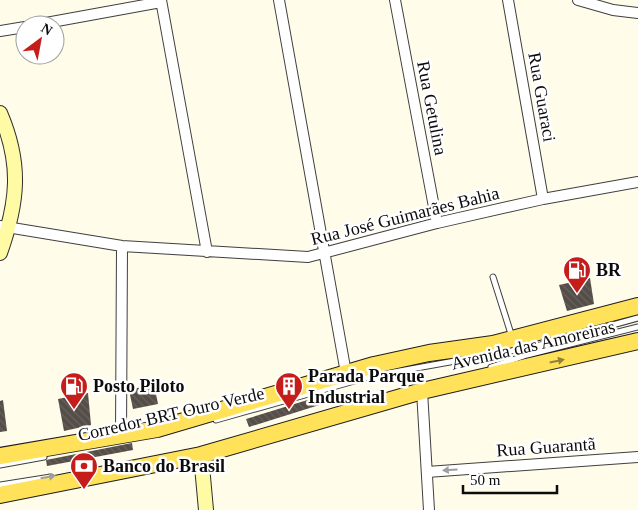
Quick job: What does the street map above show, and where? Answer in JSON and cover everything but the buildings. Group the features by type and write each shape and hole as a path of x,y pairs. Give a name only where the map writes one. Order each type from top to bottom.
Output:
{"main road":[{"name":"Avenida das Amoreiras","path":"0,456 157,429 346,372 429,353 493,344 638,306"},
{"name":"Avenida das Amoreiras","path":"0,495 203,449 422,391 638,341"}],"street":[{"path":"279,0 346,372"},
{"name":"Rua Getulina","path":"395,0 437,223"},
{"name":"Rua Guaraci","path":"508,0 543,199"},
{"path":"578,0 613,10 638,13"},
{"path":"65,19 161,1 207,252"},
{"path":"0,31 15,29"},
{"path":"0,113 11,138 17,170 0,254"},
{"name":"Rua José Guimarães Bahia","path":"5,227 122,246 285,257 324,254 437,223 543,199 638,182"},
{"path":"121,436 122,246"},
{"path":"422,391 429,510"},
{"path":"203,449 206,510"},
{"name":"Rua Guarantã","path":"427,472 638,457"}],"lane":[{"path":"493,277 512,338"},
{"name":"Corredor BRT Ouro Verde","path":"213,420 372,376 533,347 638,318"},
{"path":"487,369 527,355 638,327"},
{"name":"Corredor BRT Ouro Verde","path":"88,448 150,436 205,422"},
{"name":"Corredor BRT Ouro Verde","path":"89,470 203,449 288,422"},
{"path":"0,465 50,456"},
{"path":"0,485 60,475"}],"place":[{"name":"BR","path":"577,294"},
{"name":"Posto Piloto","path":"74,410"},
{"name":"Parada Parque Industrial","path":"289,410"},
{"name":"Banco do Brasil","path":"84,490"}]}
